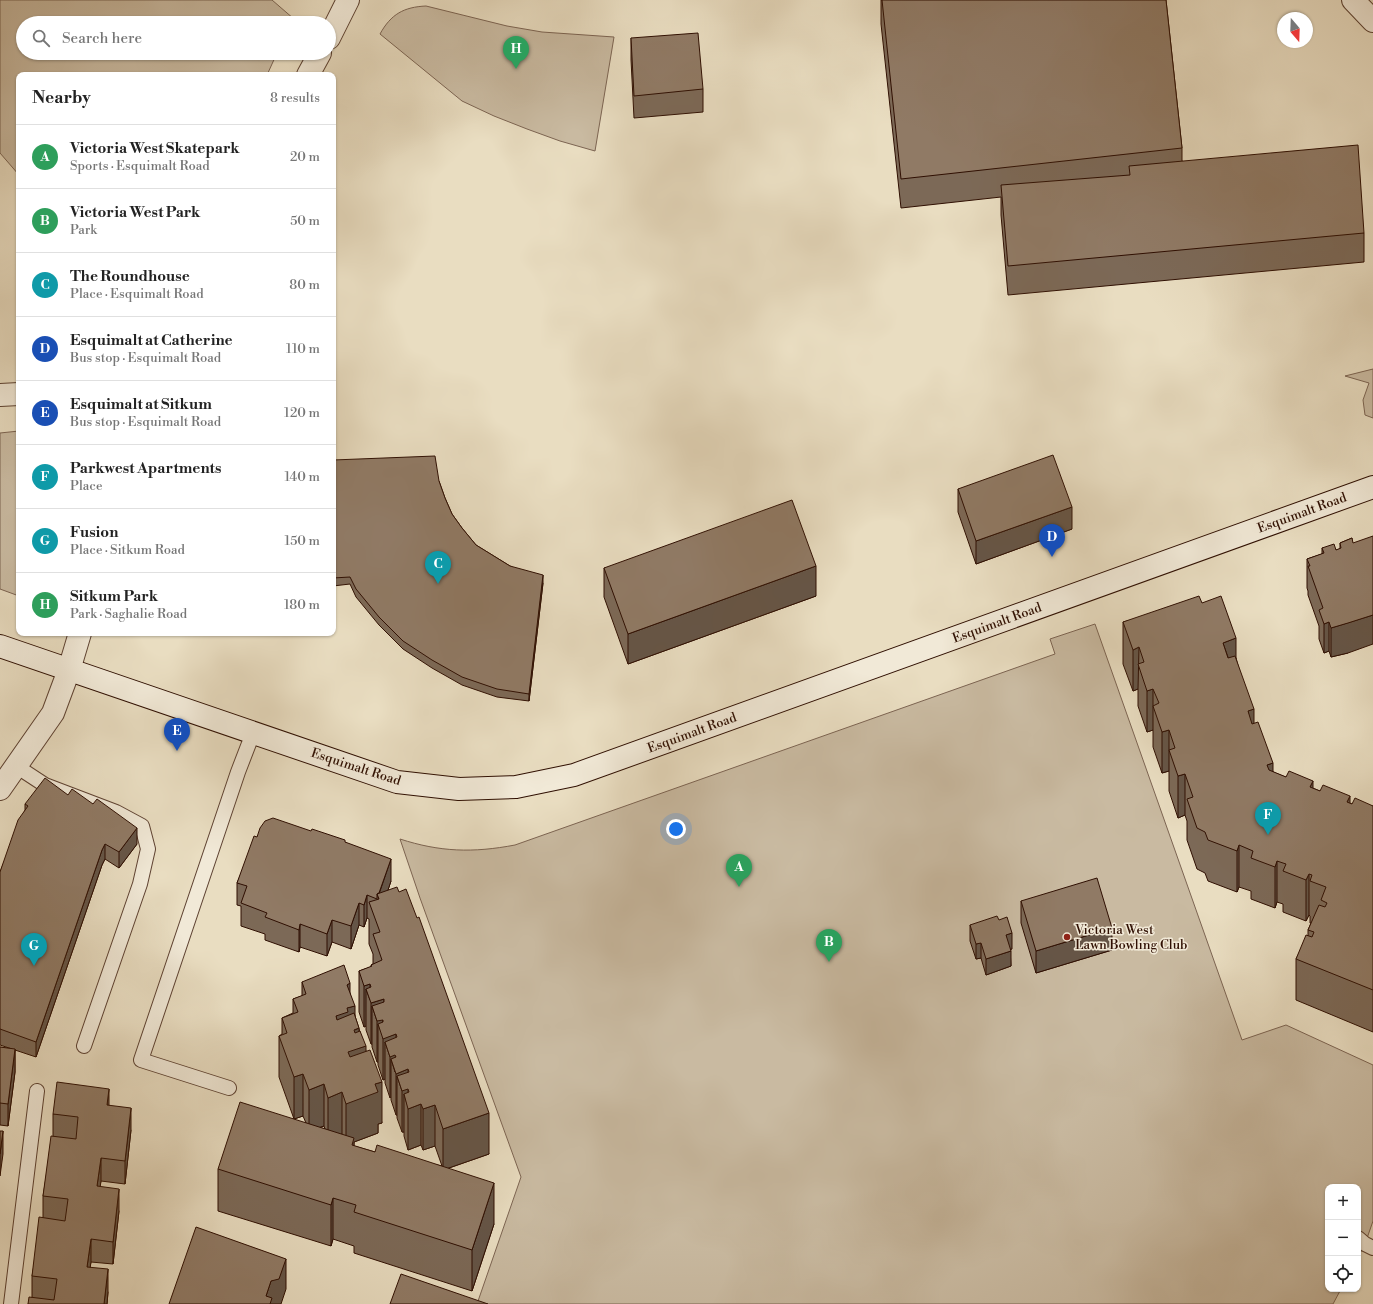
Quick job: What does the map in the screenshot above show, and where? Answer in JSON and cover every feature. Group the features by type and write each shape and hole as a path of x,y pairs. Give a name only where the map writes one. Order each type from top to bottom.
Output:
{"main road":[{"path":"336,24 348,0"},
{"path":"1353,0 1373,21"},
{"path":"310,72 316,60"},
{"path":"0,396 16,394"},
{"name":"Esquimalt Road","path":"0,646 398,782 459,790 516,787 574,776 1373,487"},
{"path":"0,789 53,713 69,670 79,636"}],"lane":[{"path":"229,1088 141,1060 238,772 253,733"},
{"path":"16,766 45,785 116,812 142,826 148,849 140,884 84,1046"},
{"path":"11,1304 37,1091"},
{"path":"1361,1241 1373,1248"}],"shaded area":[{"path":"0,0 272,0 291,16 16,16 16,60 274,60 268,72 16,72 16,172 0,153"},
{"path":"426,6 507,26 542,32 614,37 595,151 560,141 527,129 462,101 380,34 389,21 399,13 411,8"},
{"path":"1373,369 1373,418 1365,415 1363,400 1369,383 1345,376"},
{"path":"16,431 16,595 0,589 0,433"},
{"path":"1095,624 1242,1040 1286,1025 1373,1065 1373,1221 1361,1251 1361,1184 1325,1184 1325,1292 1339,1292 1333,1304 477,1304 521,1177 400,839 429,847 457,850 500,848 515,845 1055,654 1050,639"}],"building":[{"path":"882,0 1166,0 1182,148 901,179"},
{"path":"698,33 703,89 634,96 631,38"},
{"path":"1358,145 1364,233 1008,266 1001,185 1130,175 1129,166"},
{"path":"1053,455 1072,507 976,541 958,489"},
{"path":"435,456 439,481 452,514 476,545 510,566 543,575 529,694 497,689 462,677 432,660 403,641 379,617 356,589 350,577 336,578 336,460"},
{"path":"792,500 816,566 628,634 604,568"},
{"path":"1373,536 1373,615 1331,628 1329,622 1324,624 1319,610 1323,608 1308,566 1310,566 1307,559 1324,553 1322,548 1334,544 1336,550 1341,548 1340,543 1352,538 1353,543"},
{"path":"1199,596 1202,603 1221,596 1236,638 1223,643 1228,658 1235,656 1254,709 1248,711 1252,724 1258,722 1273,763 1267,765 1269,770 1286,777 1289,771 1313,781 1310,787 1320,791 1323,785 1350,796 1347,802 1352,804 1355,798 1373,806 1373,990 1296,959 1306,935 1312,937 1314,932 1308,930 1319,905 1325,907 1327,903 1321,900 1326,887 1310,881 1312,875 1309,874 1306,880 1283,871 1286,864 1277,861 1275,867 1251,858 1253,851 1239,845 1237,851 1208,840 1205,832 1197,828 1187,799 1193,797 1185,774 1178,776 1169,750 1175,748 1169,730 1162,732 1153,706 1159,703 1153,689 1147,691 1138,664 1144,662 1139,647 1133,650 1123,622"},
{"path":"45,778 68,795 72,789 93,804 97,799 137,828 119,852 105,844 102,850 36,1042 0,1029 0,872 18,820 28,806 25,804"},
{"path":"273,818 311,831 312,829 345,840 345,842 391,859 379,893 377,894 377,899 367,895 364,905 359,903 351,926 332,920 327,934 300,924 299,930 265,917 267,913 241,903 247,886 237,883 254,836 257,837 260,828 265,821"},
{"path":"1097,878 1112,928 1036,951 1021,901"},
{"path":"397,887 399,892 406,889 417,918 419,917 489,1113 443,1129 435,1105 423,1109 421,1104 408,1109 404,1094 409,1092 408,1089 402,1091 397,1076 409,1072 408,1069 396,1074 391,1059 396,1057 395,1055 390,1057 385,1042 397,1037 396,1034 383,1039 378,1024 383,1022 383,1020 377,1021 372,1006 384,1002 384,999 371,1003 366,989 371,987 370,984 364,986 359,971 382,960 373,934 380,932 369,902 379,899 377,894"},
{"path":"997,916 999,920 1007,917 1012,933 1006,935 1011,951 986,959 981,943 976,944 970,925"},
{"path":"344,965 350,983 347,985 355,1006 347,1008 348,1012 336,1016 337,1020 354,1013 359,1028 354,1030 355,1033 360,1031 366,1046 348,1052 350,1057 370,1050 382,1082 375,1084 378,1092 346,1104 342,1092 328,1098 324,1084 309,1090 303,1074 294,1077 279,1036 287,1033 282,1018 298,1012 293,999 306,994 302,982"},
{"path":"0,1047 15,1049 8,1104 0,1103"},
{"path":"57,1082 109,1089 107,1105 131,1108 125,1161 101,1158 97,1186 119,1189 113,1242 91,1239 87,1267 108,1269 104,1304 28,1304 29,1297 54,1300 57,1279 32,1276 39,1217 65,1221 68,1199 43,1196 51,1136 76,1139 78,1117 53,1114"},
{"path":"240,1102 354,1138 352,1145 375,1152 377,1145 494,1183 472,1250 354,1212 356,1205 333,1198 331,1205 218,1169"},
{"path":"0,1131 3,1131 0,1154"},
{"path":"196,1227 286,1259 279,1279 271,1281 266,1296 272,1298 270,1304 169,1304"},
{"path":"401,1274 488,1304 390,1304"}],"place":[{"name":"Sitkum Park","path":"516,69"},
{"name":"Esquimalt at Catherine","path":"1052,557"},
{"name":"The Roundhouse","path":"438,584"},
{"name":"Esquimalt at Sitkum","path":"177,751"},
{"name":"Parkwest Apartments","path":"1268,835"},
{"name":"Victoria West Skatepark","path":"739,887"},
{"name":"Victoria West Lawn Bowling Club","path":"1067,937"},
{"name":"Victoria West Park","path":"829,962"},
{"name":"Fusion","path":"34,966"}]}
